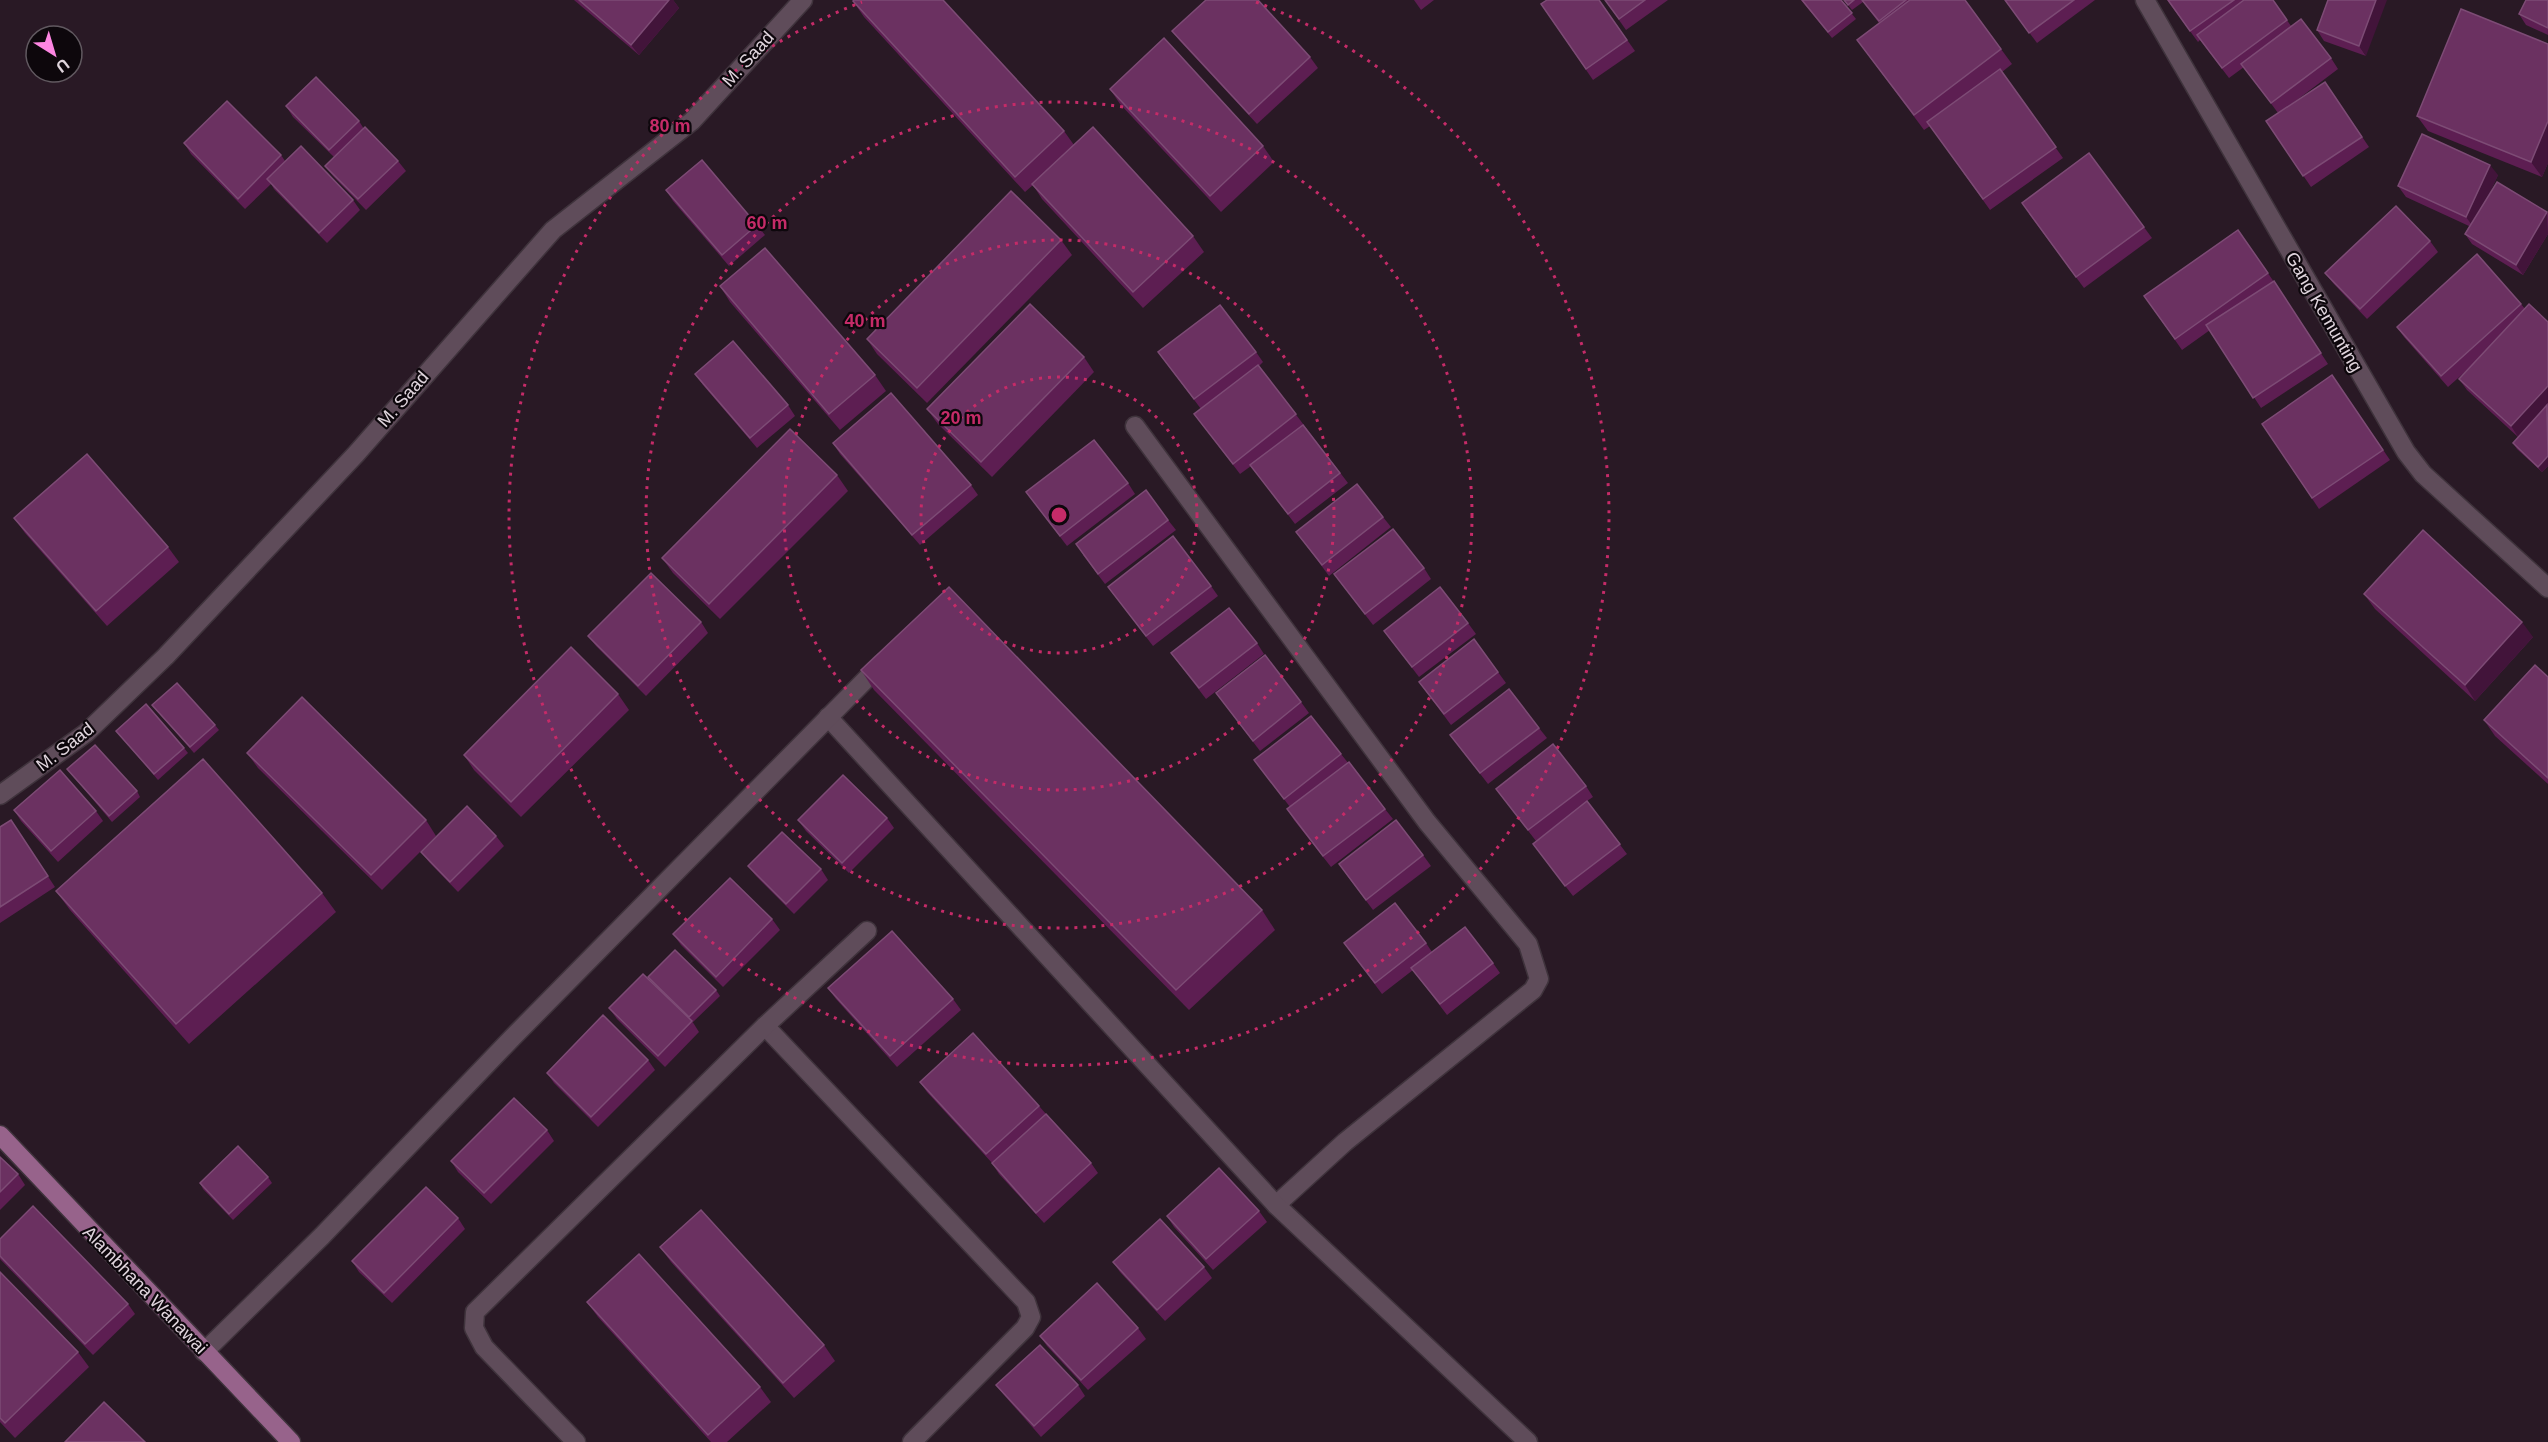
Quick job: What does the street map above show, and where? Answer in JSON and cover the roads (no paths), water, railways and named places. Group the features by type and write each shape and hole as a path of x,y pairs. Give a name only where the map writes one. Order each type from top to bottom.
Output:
{"main road":[{"name":"Alambhana Wanawai","path":"0,1136 291,1442"}],"street":[{"name":"M. Saad","path":"0,795 86,733 166,656 356,454 553,230 692,121 803,0"},
{"name":"Gang Kemunting","path":"2145,0 2406,452 2422,474 2548,588"},
{"path":"1135,426 1427,822 1528,944 1539,979 1533,990 1345,1142 1276,1205"},
{"path":"204,1352 322,1236 520,1029 895,650"},
{"path":"828,717 1276,1205 1528,1442"},
{"path":"576,1442 484,1347 474,1328 475,1312 765,1026 867,931"},
{"path":"765,1026 1026,1302 1031,1317 1025,1328 912,1442"}]}
